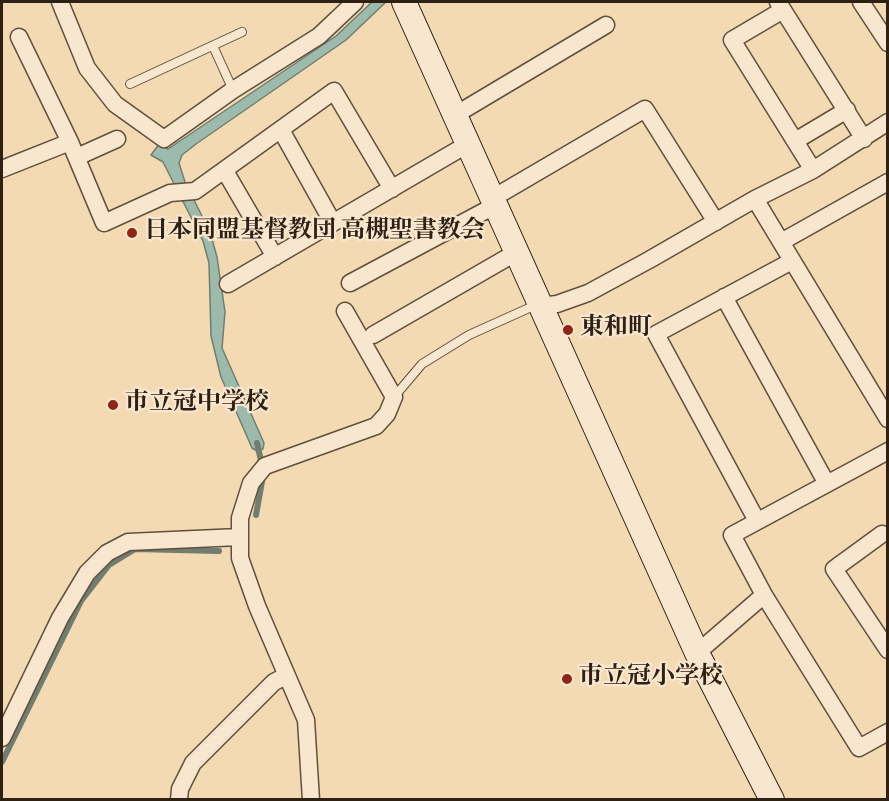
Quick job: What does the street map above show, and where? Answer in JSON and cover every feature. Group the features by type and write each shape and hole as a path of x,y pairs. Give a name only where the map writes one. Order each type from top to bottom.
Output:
{"street":[{"path":"60,2 87,68 115,104 164,139 233,90 319,36 355,2"},
{"path":"404,2 698,653 772,800"},
{"path":"861,2 888,43"},
{"path":"813,170 732,40 781,6 864,139"},
{"path":"455,116 606,25"},
{"path":"19,37 73,150 104,223 170,194 195,191 334,91 392,189"},
{"path":"350,283 494,201 645,109 716,222"},
{"path":"795,141 847,110"},
{"path":"541,306 557,304 588,293 755,199 813,170 888,122"},
{"path":"281,130 333,223"},
{"path":"3,166 117,139"},
{"path":"228,284 468,144"},
{"path":"225,171 275,257"},
{"path":"781,242 886,187"},
{"path":"755,199 888,419"},
{"path":"373,335 517,252"},
{"path":"757,521 656,334 792,261"},
{"path":"724,297 827,484"},
{"path":"311,800 306,720 286,676 240,558 240,518 252,483 265,466 376,426 387,414 394,397 345,311"},
{"path":"888,451 732,535 764,595 859,748 888,732"},
{"path":"886,536 834,569 888,650"},
{"path":"2,738 60,618 87,573 107,553 128,542 239,537"},
{"path":"698,653 764,595"},
{"path":"179,800 180,789 193,763 274,682 286,676"}],"lane":[{"path":"130,84 242,33"},
{"path":"213,46 233,90"},
{"path":"394,397 422,364 469,335 529,308 541,306"}],"shaded area":[{"path":"372,2 386,2 346,40 196,144 182,155 179,163 185,182 210,232 217,257 225,312 222,348 264,443 263,449 257,451 252,448 221,377 211,336 209,263 203,241 163,162 151,155 159,144 168,149 336,36"}],"waterway":[{"path":"257,443 262,465"},
{"path":"256,515 263,476"},
{"path":"2,762 81,601 109,565 135,549 219,551"}],"place":[{"name":"日本同盟基督教団 高槻聖書教会","path":"132,233"},
{"name":"東和町","path":"568,330"},
{"name":"市立冠中学校","path":"113,405"},
{"name":"市立冠小学校","path":"567,679"}]}
